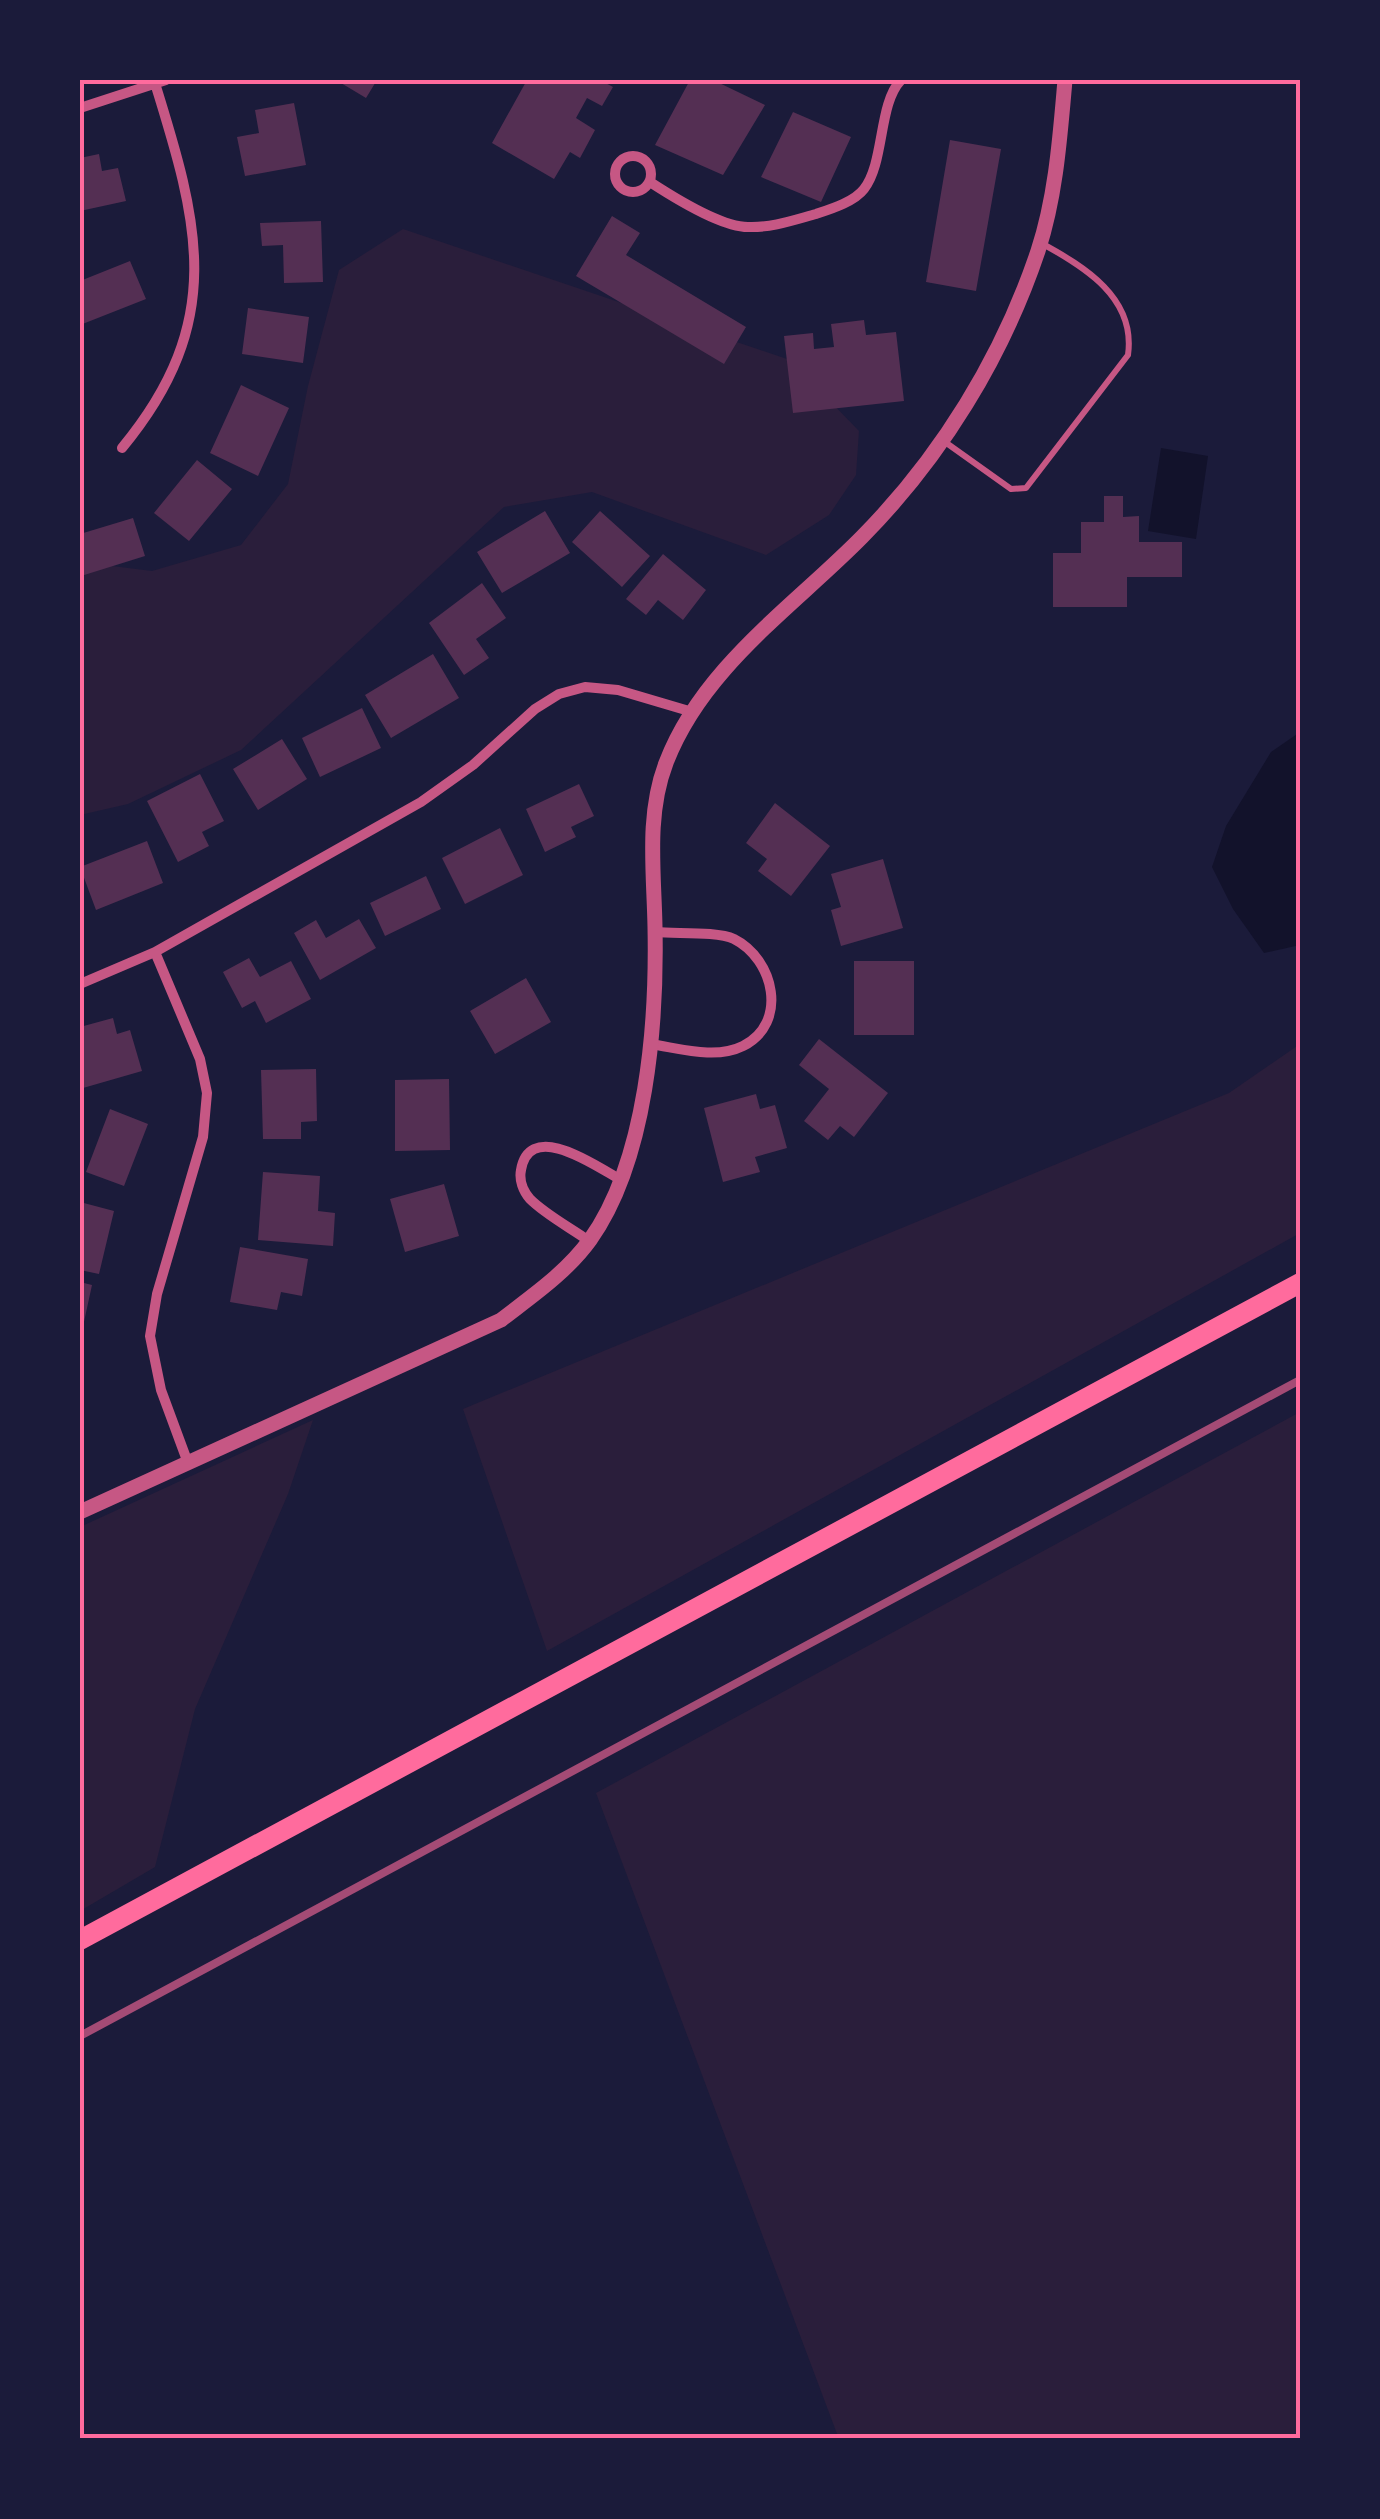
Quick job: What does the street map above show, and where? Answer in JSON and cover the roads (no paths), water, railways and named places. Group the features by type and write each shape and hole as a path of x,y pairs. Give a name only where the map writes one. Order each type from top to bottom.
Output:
{"main road":[{"path":"80,1940 1300,1283"}],"street":[{"path":"650,182 688,206 744,228 788,222 836,208 864,189 881,142 890,90 900,80"},
{"path":"80,1512 501,1320 553,1280 589,1241 621,1180 639,1122 650,1044 656,932 652,821 664,766 689,711 734,660 863,536 923,469 967,406 1040,242 1057,169 1066,80"},
{"path":"80,108 158,81 188,190 196,252 192,309 175,367 152,413 122,448"},
{"path":"80,984 155,952 420,802 473,765 535,708 560,694 586,688 618,690 689,711"},
{"path":"650,1044 718,1054 743,1046 760,1033 771,1008 770,977 756,954 730,937 656,932"},
{"path":"155,952 200,1059 207,1094 203,1137 157,1294 150,1336 162,1390 188,1462"},
{"path":"589,1241 531,1200 522,1187 520,1171 526,1158 549,1146 565,1148 621,1180"}],"lane":[{"path":"943,440 1011,490 1026,488 1128,354 1131,334 1123,310 1075,262 1040,242"}],"railway":[{"path":"80,2036 1300,1380"}]}
